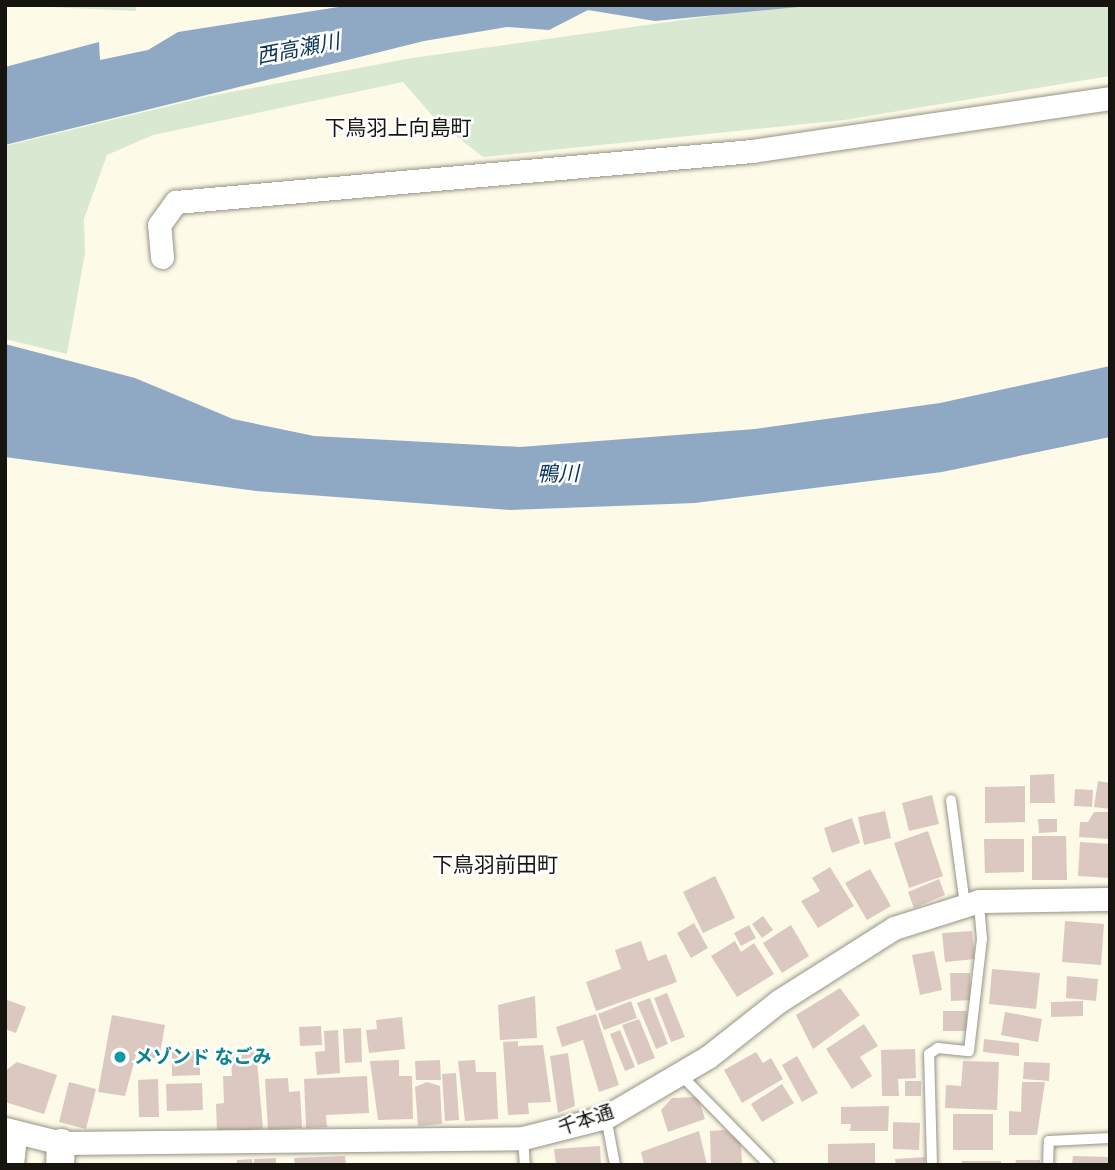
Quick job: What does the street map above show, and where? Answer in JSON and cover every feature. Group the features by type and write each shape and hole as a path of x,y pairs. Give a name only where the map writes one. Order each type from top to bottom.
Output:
{"street":[{"path":"162,257 159,225 176,202 752,151 1110,98"},
{"name":"千本通","path":"9,1131 66,1158 523,1138 606,1117 680,1074 894,928 972,903 1110,899"},
{"path":"9,1131 10,1165"}],"lane":[{"path":"932,1165 929,1054 939,1048 969,1051 982,939 951,800"},
{"path":"680,1074 769,1165"},
{"path":"606,1117 615,1165"},
{"path":"523,1138 524,1165"},
{"path":"1048,1165 1049,1141 1110,1138"}],"green space":[{"path":"5,5 136,5 136,11"},
{"path":"788,5 1110,5 1110,76 844,120 483,157 437,121 403,82 153,135 107,155 84,219 85,253 67,354 5,339 5,146 210,96 412,58"}],"water":[{"name":"西高瀬川","path":"351,5 819,5 655,21 588,10 549,30 507,27 424,41 5,145 5,67 99,42 100,60 148,50 178,32"},
{"name":"鴨川","path":"5,344 135,378 233,419 314,436 520,447 755,429 940,403 1110,366 1110,437 942,472 695,503 510,510 256,491 5,457"}],"building":[{"path":"1054,774 1055,803 1030,803 1030,775"},
{"path":"1098,781 1110,783 1110,809 1094,807"},
{"path":"1025,786 1025,822 985,823 985,787"},
{"path":"1075,789 1093,790 1092,807 1074,806"},
{"path":"932,795 939,824 909,831 902,803"},
{"path":"885,811 891,838 864,845 858,817"},
{"path":"1094,812 1110,812 1109,839 1079,837 1080,822 1088,822"},
{"path":"852,818 860,843 832,853 824,828"},
{"path":"1038,819 1057,819 1057,832 1039,833"},
{"path":"928,831 943,876 909,888 894,843"},
{"path":"1032,836 1066,836 1067,880 1032,880"},
{"path":"984,839 1024,839 1024,872 985,873"},
{"path":"1080,842 1110,844 1110,878 1078,876"},
{"path":"830,867 854,906 818,928 801,901 820,891 812,878"},
{"path":"870,869 891,906 867,920 845,883"},
{"path":"715,876 735,918 703,933 683,892"},
{"path":"939,879 945,895 914,908 908,892"},
{"path":"763,916 773,930 762,938 752,924"},
{"path":"1065,921 1104,924 1101,965 1062,962"},
{"path":"694,923 708,948 691,958 677,933"},
{"path":"749,925 756,938 741,946 734,933"},
{"path":"791,925 809,956 782,973 763,943"},
{"path":"972,931 975,959 945,962 942,933"},
{"path":"641,941 648,961 666,954 677,982 596,1011 586,982 621,969 615,950"},
{"path":"735,941 741,952 754,943 774,974 737,997 711,956"},
{"path":"934,951 942,990 920,995 912,955"},
{"path":"992,969 1040,973 1036,1009 989,1004"},
{"path":"950,973 970,973 971,1000 951,1001"},
{"path":"1067,976 1098,979 1096,1001 1066,998"},
{"path":"840,988 860,1015 813,1049 796,1015"},
{"path":"667,993 685,1037 671,1042 654,998"},
{"path":"535,996 537,1038 500,1040 498,1005"},
{"path":"650,998 668,1044 656,1049 637,1003"},
{"path":"5,999 26,1007 16,1033 5,1029"},
{"path":"631,1001 637,1018 604,1030 598,1014"},
{"path":"1083,1001 1083,1016 1051,1017 1051,1002"},
{"path":"943,1011 967,1011 967,1031 943,1031"},
{"path":"1005,1012 1042,1019 1038,1042 1001,1035"},
{"path":"596,1014 619,1085 599,1092 583,1040 562,1047 556,1027"},
{"name":"メゾンド なごみ","path":"112,1015 165,1025 159,1059 136,1055 125,1096 98,1092"},
{"path":"402,1017 405,1049 369,1053 366,1030 377,1029 376,1020"},
{"path":"639,1019 655,1058 638,1065 622,1025"},
{"path":"864,1024 878,1046 860,1057 872,1076 852,1089 826,1049"},
{"path":"321,1026 322,1045 300,1046 299,1027"},
{"path":"361,1028 362,1062 345,1063 343,1029"},
{"path":"338,1030 340,1073 317,1075 315,1052 325,1051 324,1031"},
{"path":"620,1030 635,1067 625,1071 610,1034"},
{"path":"984,1039 1019,1043 1019,1056 983,1052"},
{"path":"518,1041 518,1046 543,1045 551,1102 528,1103 529,1114 508,1115 503,1042"},
{"path":"256,1049 263,1129 217,1132 216,1104 224,1103 223,1076 232,1076 230,1051"},
{"path":"915,1049 916,1078 898,1079 899,1096 882,1096 881,1050"},
{"path":"200,1051 200,1075 172,1076 172,1052"},
{"path":"756,1052 763,1063 771,1058 783,1079 742,1103 724,1070"},
{"path":"568,1053 575,1106 558,1113 550,1056"},
{"path":"797,1056 818,1093 802,1102 782,1065"},
{"path":"399,1060 399,1076 412,1076 413,1119 378,1120 370,1061"},
{"path":"440,1060 441,1080 416,1080 415,1061"},
{"path":"475,1060 476,1072 496,1072 498,1119 465,1121 458,1061"},
{"path":"963,1061 999,1062 997,1110 945,1108 946,1085 961,1086"},
{"path":"17,1062 57,1075 44,1114 5,1102 5,1071"},
{"path":"1024,1062 1050,1063 1049,1081 1023,1079"},
{"path":"456,1073 459,1120 445,1121 442,1074"},
{"path":"367,1076 369,1113 326,1115 327,1127 306,1128 304,1079"},
{"path":"288,1078 289,1092 300,1091 302,1128 268,1130 265,1079"},
{"path":"158,1079 159,1117 139,1117 138,1080"},
{"path":"905,1081 921,1081 921,1096 905,1096"},
{"path":"69,1082 96,1089 86,1129 59,1122"},
{"path":"427,1082 440,1086 442,1124 418,1126 415,1087"},
{"path":"1022,1082 1045,1082 1037,1135 1009,1135 1009,1111 1021,1112"},
{"path":"202,1083 203,1110 167,1111 166,1084"},
{"path":"782,1084 794,1103 762,1122 751,1104"},
{"path":"698,1097 705,1119 668,1132 661,1110 672,1098"},
{"path":"889,1106 888,1131 850,1131 851,1124 841,1124 841,1107"},
{"path":"953,1114 993,1114 993,1150 953,1150"},
{"path":"893,1122 920,1123 919,1150 893,1149"},
{"path":"725,1130 741,1143 742,1165 711,1165 710,1131"},
{"path":"699,1131 707,1165 644,1165 641,1152"},
{"path":"875,1143 875,1165 828,1165 828,1144"},
{"path":"600,1146 601,1165 556,1165 554,1149"},
{"path":"345,1156 346,1165 295,1165 294,1158"},
{"path":"1073,1156 1110,1157 1110,1165 1072,1165"},
{"path":"925,1157 925,1165 896,1165 895,1159"},
{"path":"276,1158 276,1165 254,1165 254,1159"},
{"path":"252,1159 253,1165 237,1165 237,1160"},
{"path":"1016,1160 1040,1160 1040,1165 1015,1165"},
{"path":"962,1161 1001,1161 1001,1165 961,1165"}],"place":[{"name":"メゾンド なごみ","path":"120,1057"}],"district":[{"name":"下鳥羽上向島町","path":"398,128"},
{"name":"下鳥羽前田町","path":"495,865"}]}
